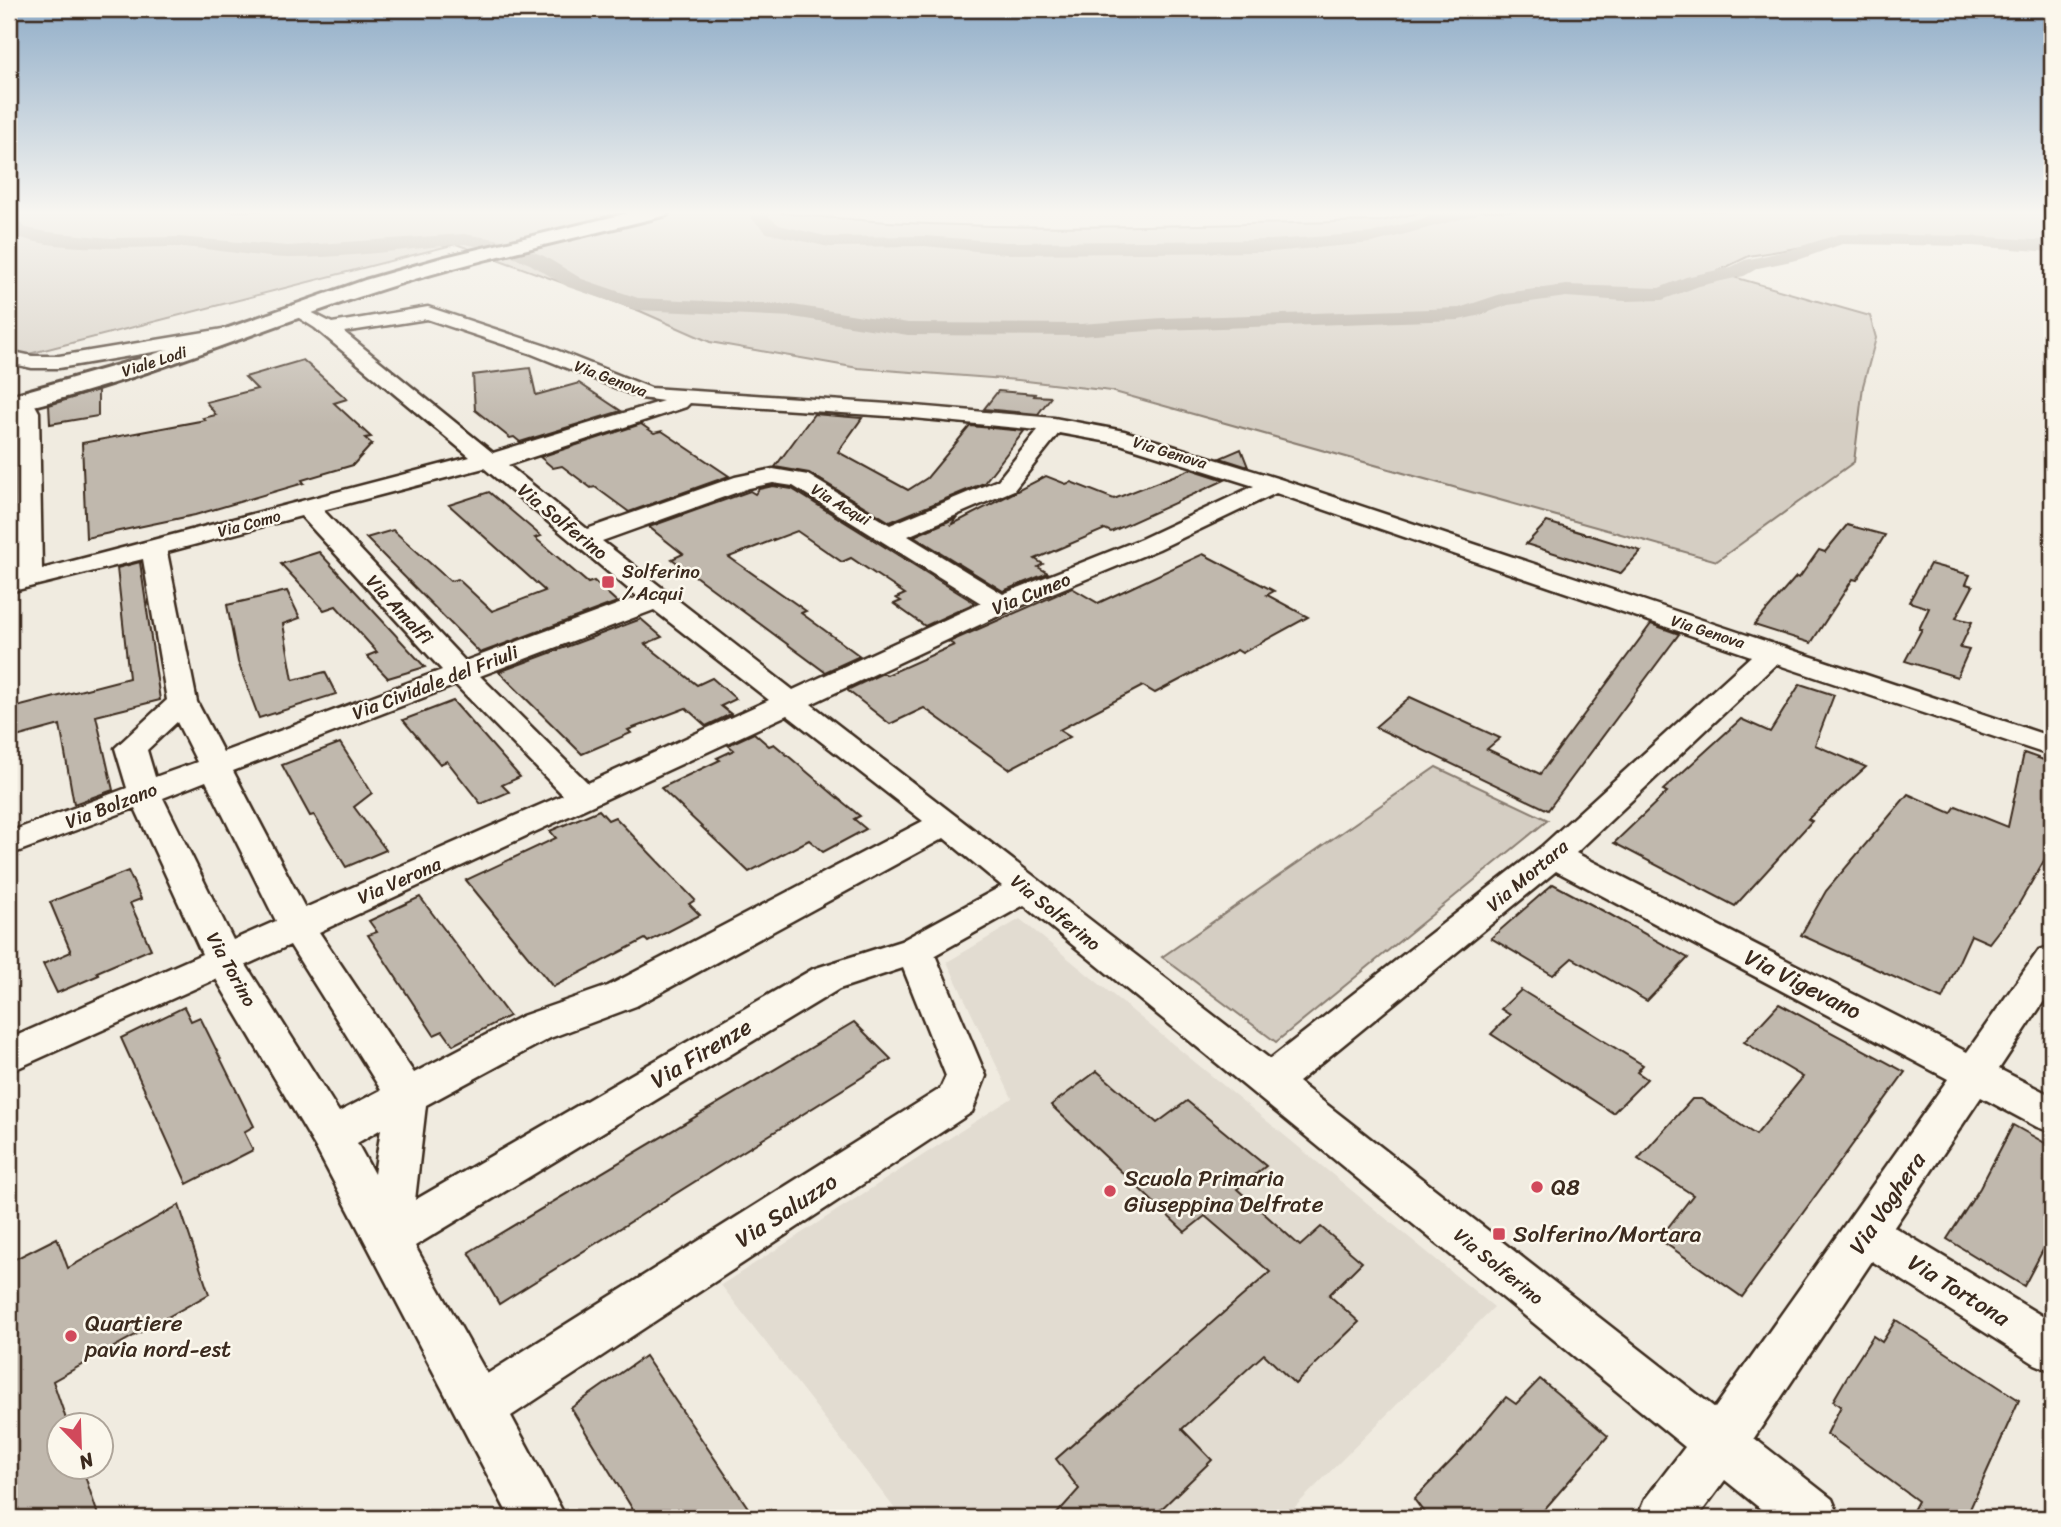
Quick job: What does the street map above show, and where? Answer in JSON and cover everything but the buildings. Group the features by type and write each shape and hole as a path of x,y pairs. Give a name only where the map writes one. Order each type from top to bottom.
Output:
{"street":[{"name":"Viale Lodi","path":"16,402 152,363 382,282"},
{"path":"328,329 333,309 373,285"},
{"name":"Via Solferino","path":"297,311 328,329 586,538 657,599 946,823 1813,1518"},
{"name":"Via Genova","path":"328,329 428,313 539,350 648,394 691,399 903,411 1054,425 1124,438 1275,485 1440,543 2052,747"},
{"path":"9,357 33,362 59,362 236,333"},
{"name":"Via Como","path":"19,581 490,461 691,399"},
{"path":"16,402 28,412 19,581"},
{"path":"890,534 1006,485 1054,425"},
{"name":"Via Acqui","path":"586,538 743,482 773,476 800,480 1001,604"},
{"name":"Via Cuneo","path":"788,702 1001,604 1150,544 1275,485"},
{"name":"Via Amalfi","path":"307,508 460,673 584,798"},
{"path":"154,548 182,702 296,925 407,1096 387,1239"},
{"name":"Via Cividale del Friuli","path":"214,766 657,599"},
{"name":"Via Mortara","path":"1269,1082 1553,855 1772,652"},
{"name":"Via Torino","path":"182,702 131,748 144,792 224,960 331,1136 539,1518"},
{"name":"Via Verona","path":"9,1056 584,798 788,702"},
{"name":"Via Bolzano","path":"9,844 214,766"},
{"path":"331,1136 536,1027 622,996 946,823"},
{"name":"Via Vigevano","path":"1553,855 2052,1115"},
{"name":"Via Firenze","path":"387,1239 825,979 914,950 1026,888"},
{"name":"Via Saluzzo","path":"479,1408 957,1100 966,1076 914,950"},
{"name":"Via Voghera","path":"1664,1518 1720,1444 2052,960"},
{"name":"Via Tortona","path":"1866,1233 2052,1348"}],"shaded area":[{"path":"9,282 307,282 17,357 9,354"},
{"path":"561,282 1752,282 1870,316 1876,338 1863,386 1854,462 1717,561 1111,391 1018,380 858,368 710,342 640,311"},
{"path":"1436,767 1548,820 1276,1042 1162,957"},
{"name":"Scuola Primaria Giuseppina Delfrate","path":"1020,919 1494,1307 1284,1518 902,1518 721,1285 1012,1098 947,962"}],"waterway":[{"path":"574,282 636,304 793,311 908,329 1081,330 1162,324 1459,314 1504,299 1566,291 1625,295 1662,294 1690,282"}],"place":[{"name":"Solferino / Acqui","path":"608,582"},
{"name":"Q8","path":"1537,1187"},
{"name":"Scuola Primaria Giuseppina Delfrate","path":"1110,1191"},
{"name":"Solferino/Mortara","path":"1499,1234"},
{"name":"Quartiere pavia nord-est","path":"71,1336"}]}
